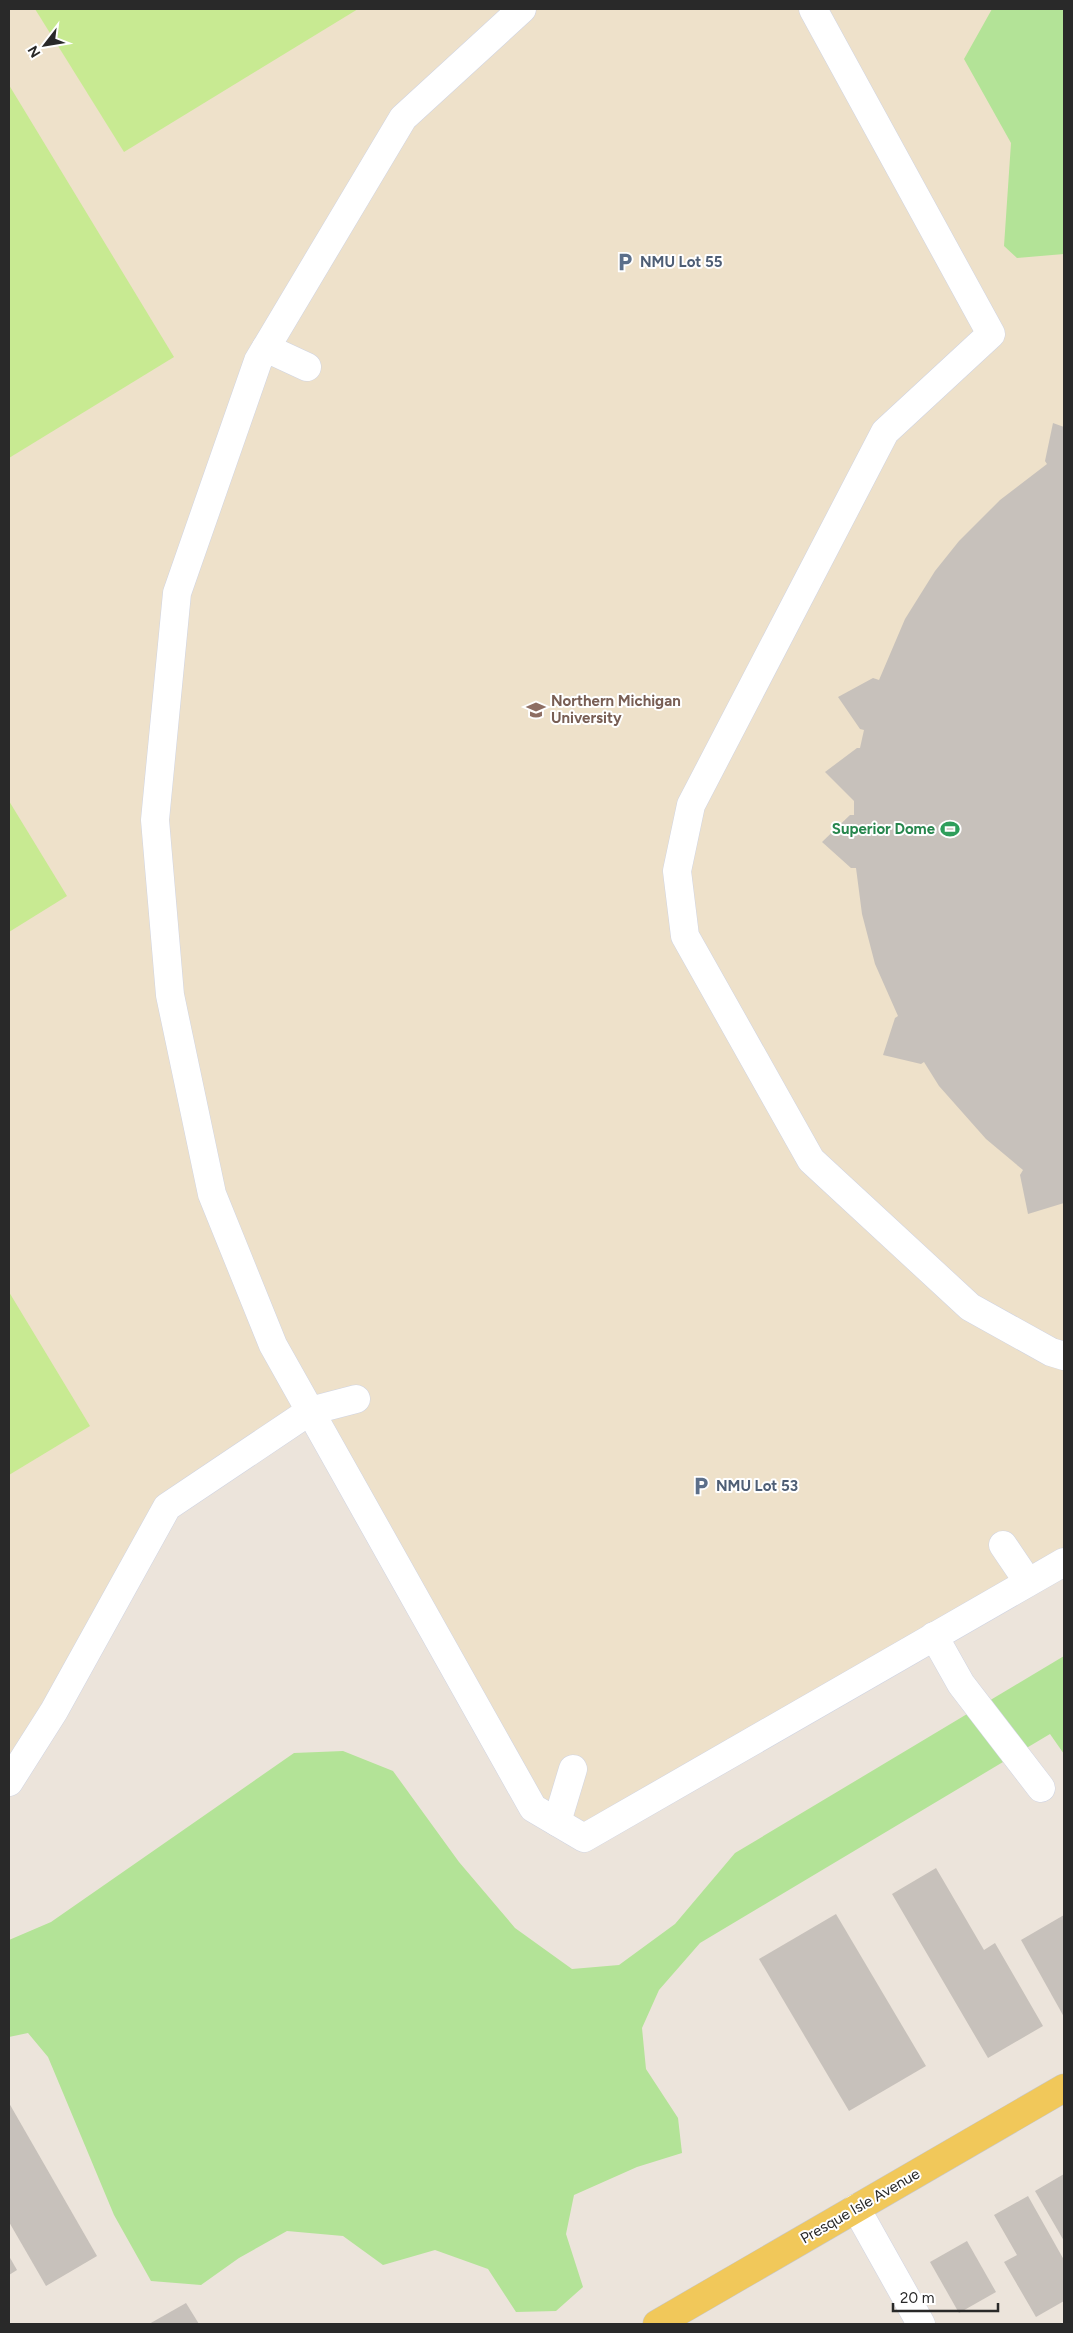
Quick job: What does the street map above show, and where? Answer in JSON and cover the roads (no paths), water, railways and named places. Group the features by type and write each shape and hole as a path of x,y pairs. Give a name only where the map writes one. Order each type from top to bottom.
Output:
{"main road":[{"name":"Presque Isle Avenue","path":"657,2324 1064,2088"}],"street":[{"path":"522,9 403,118 258,361 177,593 156,820 170,995 212,1194 273,1345 533,1808 584,1838 1064,1562"},
{"path":"813,9 991,334 885,432 691,805 677,871 685,936 811,1160 970,1307 1051,1352 1064,1356"},
{"path":"266,348 307,366"},
{"path":"9,1782 54,1711 167,1507 310,1411 356,1399"},
{"path":"1003,1545 1028,1582"},
{"path":"934,1636 961,1684 1041,1788"},
{"path":"557,1822 573,1769"},
{"path":"856,2208 921,2324"}],"place":[{"name":"NMU Lot 55","path":"625,262"},
{"name":"Northern Michigan University","path":"536,710"},
{"name":"Superior Dome","path":"950,829"},
{"name":"NMU Lot 53","path":"701,1486"}]}
